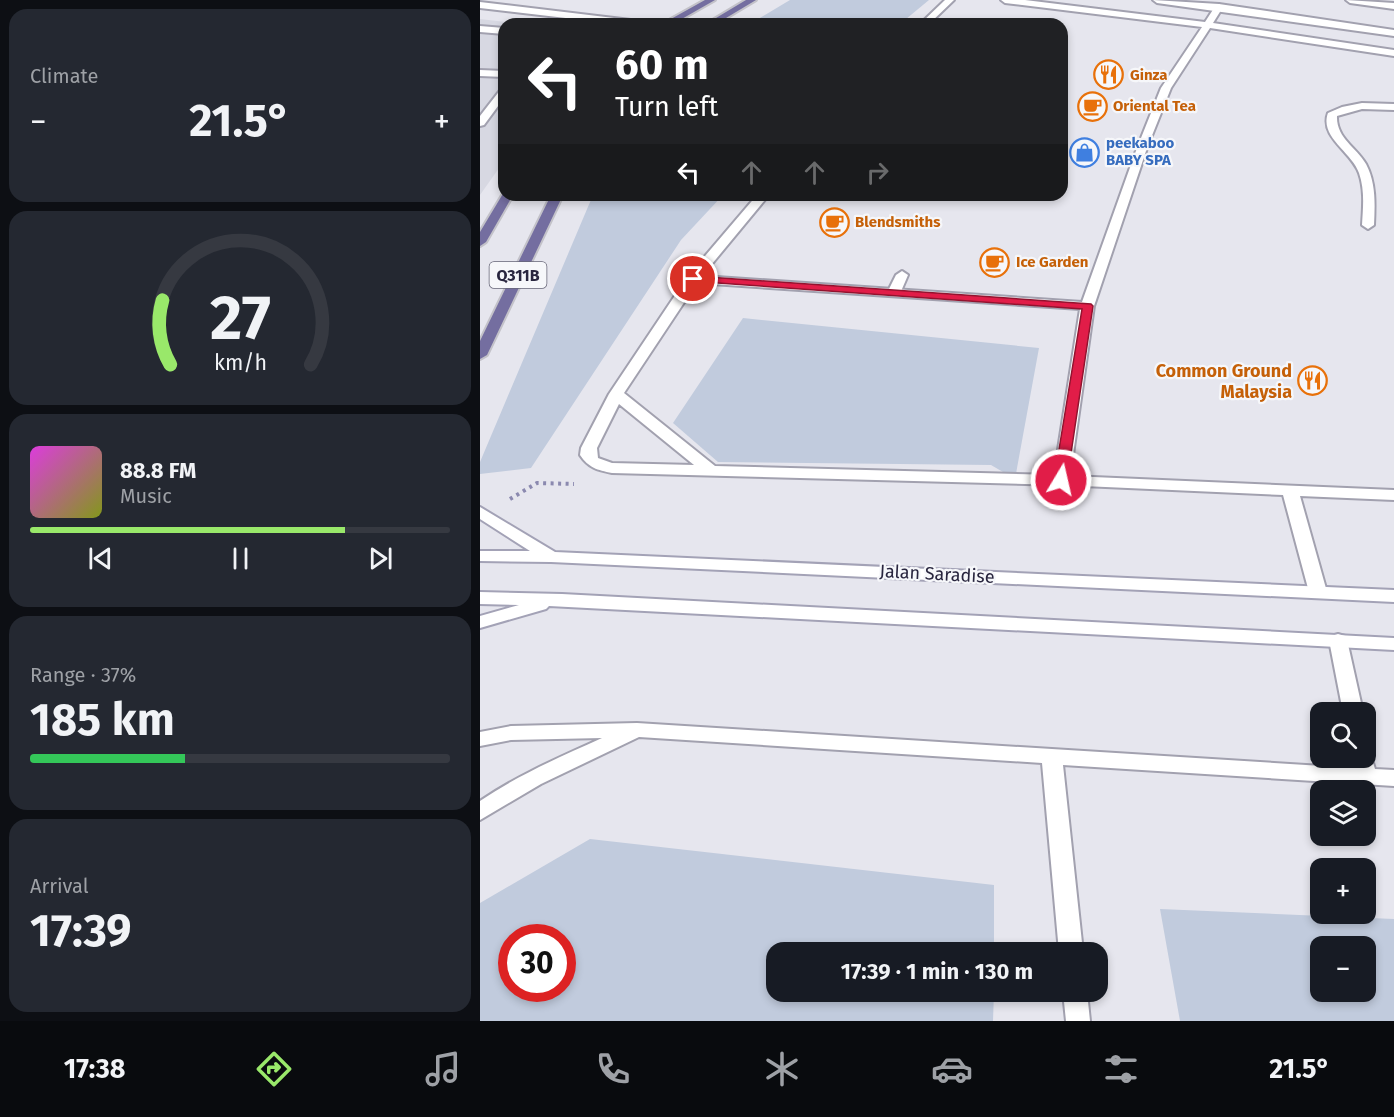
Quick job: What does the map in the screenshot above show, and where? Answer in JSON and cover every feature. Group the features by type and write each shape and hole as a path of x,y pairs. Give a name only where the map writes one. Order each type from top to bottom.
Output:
{"main road":[{"path":"677,18 711,0"},
{"path":"720,18 752,0"},
{"path":"480,242 504,201"},
{"name":"Q311B","path":"480,355 554,201"}],"street":[{"path":"930,18 950,0"},
{"path":"1005,0 1082,12 1208,25 1394,53"},
{"path":"1157,0 1394,33"},
{"path":"1350,0 1394,6"},
{"path":"480,5 589,18"},
{"path":"1061,480 1088,306 1142,148 1166,88 1219,7"},
{"path":"480,28 498,30"},
{"path":"480,73 498,74"},
{"path":"480,123 498,92"},
{"path":"1368,225 1370,199 1366,178 1356,158 1337,140 1330,126 1332,115 1340,110 1375,105 1394,106"},
{"path":"758,201 693,279 616,394 589,448 588,455 592,461 612,468 1061,480 1394,495"},
{"path":"894,293 902,275"},
{"path":"693,279 1088,306"},
{"path":"616,394 711,471"},
{"path":"1290,490 1318,592"},
{"path":"482,514 551,557"},
{"name":"Jalan Saradise","path":"480,556 551,557 1394,596"},
{"path":"480,598 562,600 1394,644"},
{"path":"480,622 562,600"},
{"path":"1338,640 1351,702"},
{"path":"480,740 511,733 637,730 1053,758 1310,765"},
{"path":"480,812 492,802 554,769 637,730"},
{"path":"1053,758 1070,942"},
{"path":"1367,768 1394,778"},
{"path":"1076,1002 1077,1021"}],"path":[{"path":"482,514 537,483 581,484 592,461"}],"shaded area":[{"path":"790,0 929,0 907,18 760,18"},
{"path":"480,19 498,21 498,170 480,195"},
{"path":"590,201 717,201 681,240 531,468 480,474 480,462"},
{"path":"743,318 1039,348 1015,479 991,465 718,462 673,423"},
{"path":"590,839 994,885 994,942 766,942 766,1002 994,1002 993,1021 480,1021 480,903"},
{"path":"1160,909 1310,915 1310,924 1376,924 1376,918 1394,919 1394,1021 1180,1021"}],"place":[{"name":"Ginza","path":"1109,75"},
{"name":"Oriental Tea","path":"1092,106"},
{"name":"peekaboo BABY SPA","path":"1085,152"},
{"name":"Blendsmiths","path":"834,222"},
{"name":"Ice Garden","path":"995,262"},
{"name":"Common Ground Malaysia","path":"1313,381"}],"route":[{"path":"693,279 1088,306 1061,480"}]}
